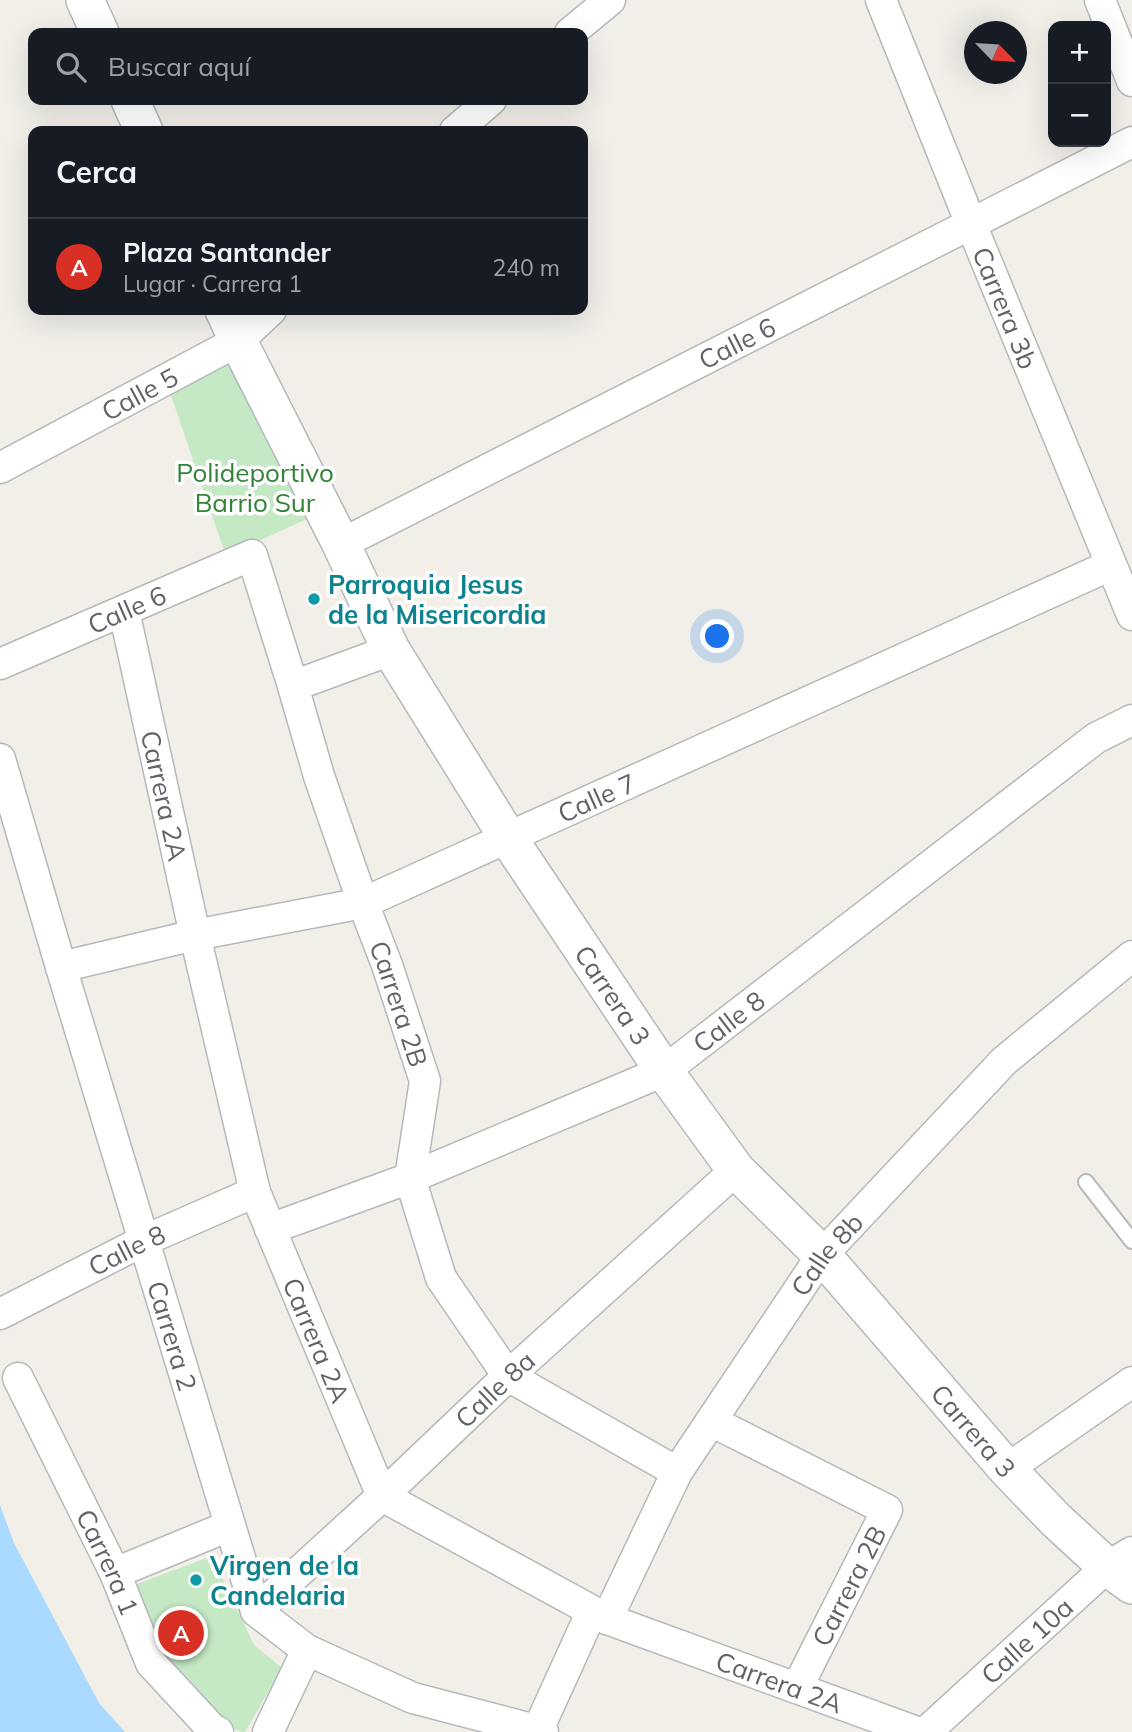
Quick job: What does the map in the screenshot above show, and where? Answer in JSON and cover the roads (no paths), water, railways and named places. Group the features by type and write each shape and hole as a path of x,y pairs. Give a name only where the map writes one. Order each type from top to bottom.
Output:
{"street":[{"path":"85,0 98,28"},
{"path":"576,28 610,0"},
{"name":"Carrera 3b","path":"881,0 1132,615"},
{"path":"1100,0 1132,81"},
{"path":"132,105 142,126"},
{"path":"462,126 485,105"},
{"name":"Calle 6","path":"341,544 1132,142"},
{"name":"Calle 5","path":"0,468 231,326 258,315"},
{"name":"Carrera 3","path":"231,326 341,544 391,650 508,838 664,1071 736,1170 822,1255 1007,1469 1056,1520 1124,1568"},
{"name":"Calle 6","path":"0,664 252,555"},
{"name":"Carrera 2B","path":"252,555 319,776 387,965 425,1081 410,1178 442,1278 508,1376 677,1472"},
{"name":"Calle 7","path":"61,967 195,935 363,903 1111,565"},
{"name":"Carrera 2A","path":"124,611 255,1192 382,1496 600,1615 918,1732"},
{"path":"293,686 391,650"},
{"name":"Calle 8","path":"270,1229 410,1178 664,1071 1096,738 1132,720"},
{"name":"Carrera 2","path":"0,759 256,1611"},
{"name":"Calle 8b","path":"539,1732 677,1472 822,1255 1004,1061 1132,956"},
{"name":"Calle 8a","path":"256,1611 508,1376 736,1170"},
{"name":"Calle 8","path":"0,1314 144,1241 255,1192"},
{"name":"Carrera 1","path":"18,1378 115,1573 151,1663 212,1729 218,1732"},
{"path":"1007,1469 1132,1382"},
{"name":"Carrera 2B","path":"711,1421 887,1510 797,1688"},
{"path":"115,1573 229,1525"},
{"name":"Calle 10a","path":"926,1732 1124,1568"},
{"path":"256,1611 307,1650 413,1698 539,1732"},
{"path":"268,1732 307,1650"}],"lane":[{"path":"1086,1181 1132,1241"}],"water":[{"path":"0,1505 14,1543 99,1703 125,1732 0,1732"}],"place":[{"name":"Parroquia Jesus de la Misericordia","path":"314,599"},
{"name":"Virgen de la Candelaria","path":"196,1580"},
{"name":"Plaza Santander","path":"181,1633"}],"park label":[{"name":"Polideportivo Barrio Sur","path":"255,487"}]}
